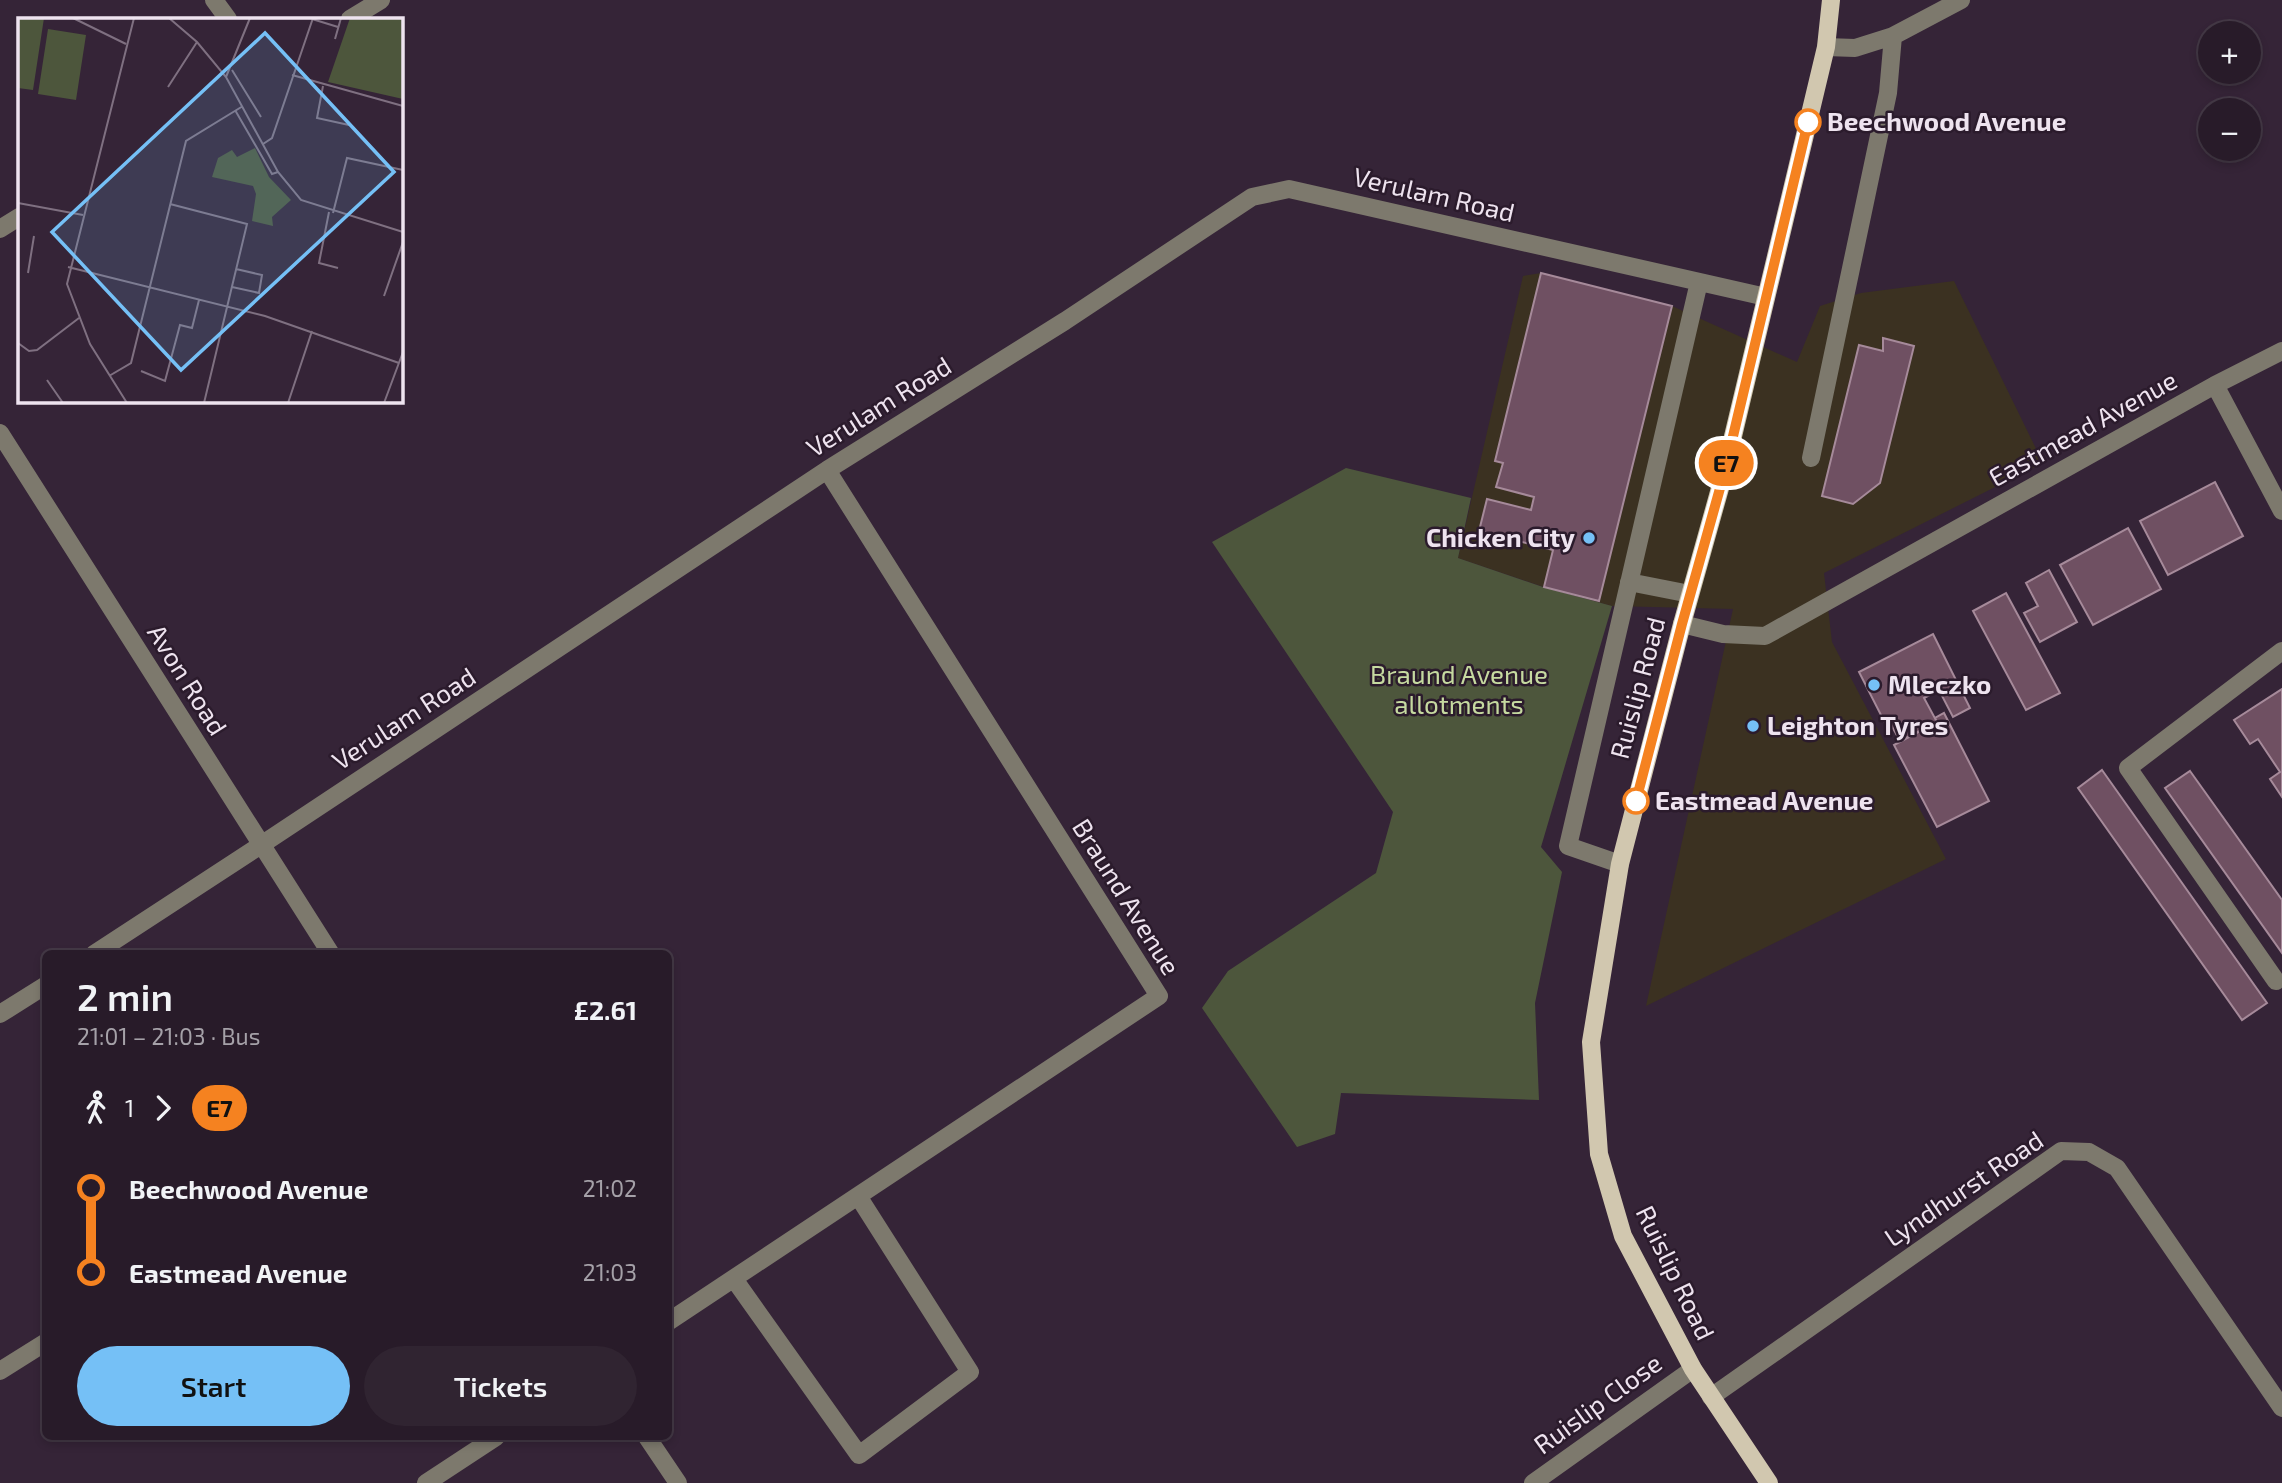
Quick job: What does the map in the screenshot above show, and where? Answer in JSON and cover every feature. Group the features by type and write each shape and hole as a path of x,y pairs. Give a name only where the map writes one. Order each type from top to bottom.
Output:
{"main road":[{"name":"Ruislip Road","path":"1769,1483 1693,1368 1623,1236 1599,1154 1591,1042 1620,864 1724,474 1826,47 1831,0"}],"street":[{"path":"214,0 227,18"},
{"path":"351,18 381,0"},
{"path":"1826,47 1855,48 1893,36 1961,0"},
{"path":"1811,458 1888,93 1893,36"},
{"name":"Verulam Road","path":"100,950 827,470 1065,321 1252,197 1289,189 1766,297"},
{"path":"0,229 18,219"},
{"path":"1620,864 1568,846 1699,282"},
{"name":"Eastmead Avenue","path":"1682,624 1723,634 1765,636 2215,385 2282,351"},
{"path":"2215,385 2282,511"},
{"name":"Avon Road","path":"0,433 328,950"},
{"name":"Braund Avenue","path":"672,1319 1159,996 827,470"},
{"path":"1629,582 1690,594"},
{"path":"2276,981 2129,768 2282,651"},
{"path":"0,1014 42,988"},
{"name":"Lyndhurst Road","path":"1711,1397 2061,1151 2089,1152 2117,1168 2282,1408"},
{"path":"734,1279 859,1455 970,1372 858,1196"},
{"path":"0,1371 42,1345"},
{"name":"Ruislip Close","path":"1533,1483 1693,1368"},
{"path":"426,1483 491,1440"},
{"path":"649,1440 678,1483"}],"shaded area":[{"path":"1541,273 1672,306 1797,362 1820,306 1861,293 1954,281 2043,463 1824,573 1832,642 1946,859 1646,1006 1733,609 1612,606 1458,558 1523,276"}],"green space":[{"name":"Braund Avenue allotments","path":"1346,468 1471,498 1458,558 1543,587 1612,606 1541,847 1562,872 1535,1003 1539,1100 1341,1093 1335,1134 1297,1147 1202,1008 1228,971 1376,873 1393,812 1212,542"}],"building":[{"path":"1541,273 1672,306 1599,601 1544,587 1553,550 1479,531 1487,499 1531,510 1534,497 1496,487 1503,463 1495,461"},
{"path":"1883,338 1914,346 1880,483 1853,504 1822,496 1859,345 1883,351"},
{"path":"2215,482 2243,536 2168,575 2140,521"},
{"path":"2128,528 2161,589 2093,625 2060,565"},
{"path":"2049,570 2077,622 2040,642 2024,613 2038,606 2026,583"},
{"path":"2006,593 2060,693 2026,710 1973,611"},
{"path":"1933,634 1970,708 1953,717 1939,690 1924,698 1937,722 1900,741 1889,721 1885,723 1859,672"},
{"path":"2282,689 2282,797 2270,779 2280,772 2258,739 2250,744 2234,720"},
{"path":"1944,713 1989,801 1937,827 1894,745 1937,722 1935,718"},
{"path":"2102,770 2267,1003 2242,1020 2078,788"},
{"path":"2190,771 2282,900 2282,953 2165,788"}],"bus line":[{"name":"E7","path":"1636,801 1724,474 1808,122"}],"place":[{"name":"Beechwood Avenue","path":"1808,122"},
{"name":"Chicken City","path":"1589,538"},
{"name":"Mleczko","path":"1874,685"},
{"name":"Leighton Tyres","path":"1753,726"},
{"name":"Eastmead Avenue","path":"1636,801"}]}
